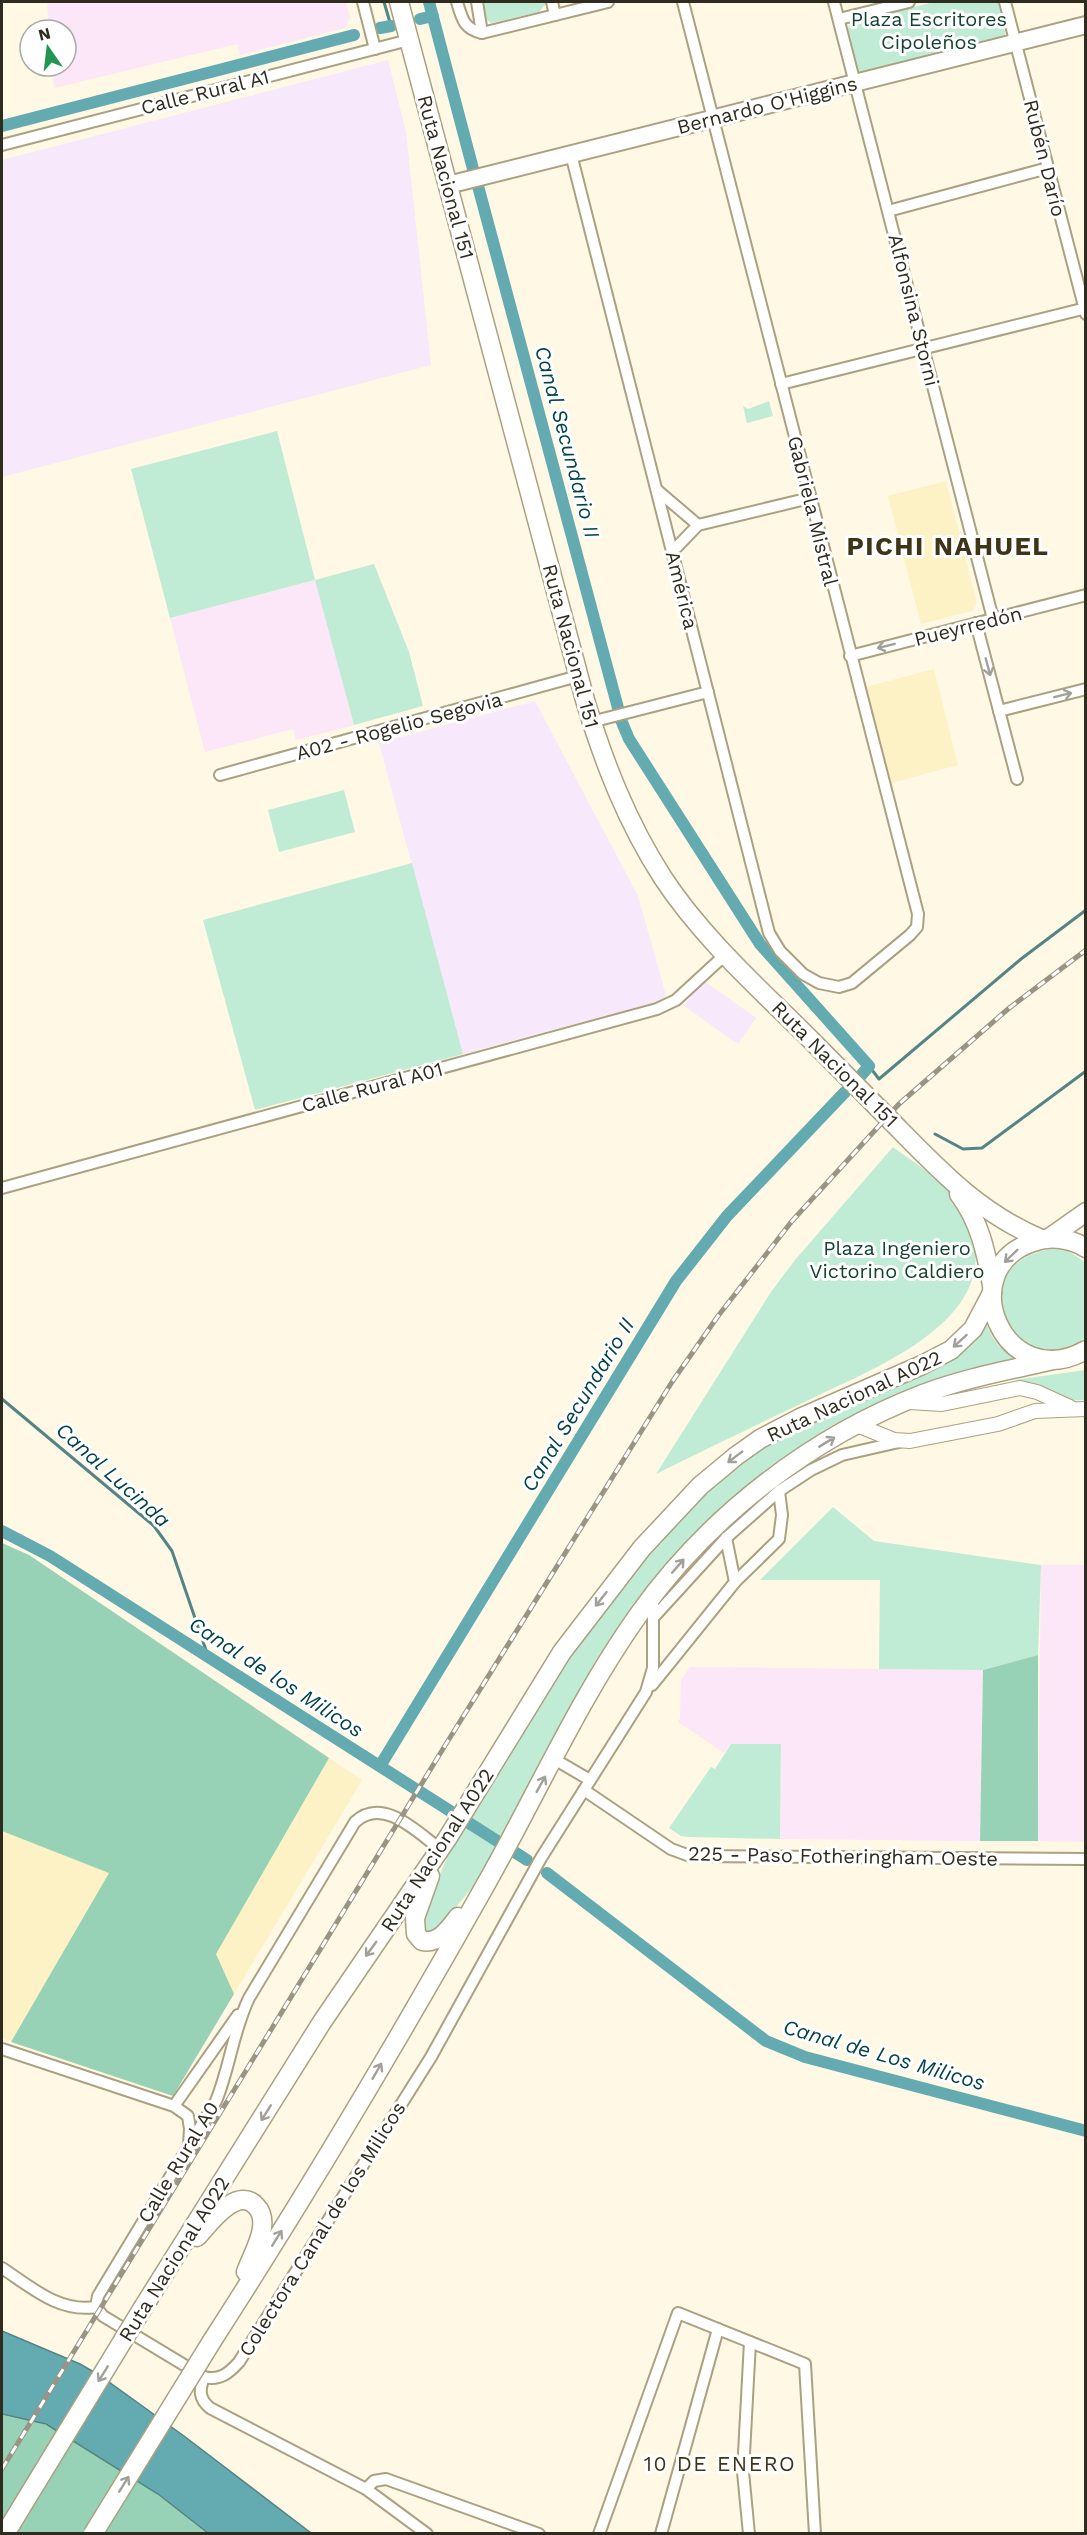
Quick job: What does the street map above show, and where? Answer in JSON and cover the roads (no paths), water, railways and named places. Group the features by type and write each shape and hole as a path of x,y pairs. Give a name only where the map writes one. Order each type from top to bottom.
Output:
{"main road":[{"name":"Ruta Nacional 151","path":"399,2 591,722 613,784 640,840 678,898 726,954 949,1180 997,1217 1045,1239 1071,1241 1086,1248"},
{"name":"Bernardo O'Higgins","path":"448,185 1086,25"},
{"name":"Ruta Nacional 151","path":"949,1180 977,1223 986,1252 992,1304 998,1326 1011,1344 1031,1356 1059,1359"},
{"name":"Ruta Nacional A022","path":"5,2534 144,2306 322,2022 444,1844 544,1680 581,1626 642,1548 700,1486 760,1439 800,1418 951,1350 973,1329 1001,1266 1008,1257 1026,1244 1045,1239 1086,1212"},
{"path":"1059,1359 1086,1350"},
{"path":"1059,1359 1086,1357"},
{"name":"Ruta Nacional A022","path":"93,2534 324,2163 487,1883 614,1652 653,1595 702,1539 742,1502 800,1460 857,1425 904,1402 962,1382 1059,1359"},
{"path":"444,1844 415,1918 414,1929 418,1938 427,1942 441,1936 487,1883"},
{"path":"174,2260 233,2202 245,2200 255,2204 261,2214 263,2226 230,2313"}],"street":[{"path":"363,2 375,49"},
{"path":"457,2 464,24 468,29 482,33 608,2"},
{"path":"477,2 482,33"},
{"path":"552,2 555,15"},
{"name":"Gabriela Mistral","path":"683,2 918,920 917,927 910,935 852,983 843,987"},
{"name":"Alfonsina Storni","path":"834,2 993,619"},
{"path":"839,20 909,2"},
{"name":"Rubén Darío","path":"1005,2 1085,310"},
{"name":"Calle Rural A1","path":"2,145 409,40"},
{"name":"América","path":"571,154 771,938 780,951 808,977 824,985 843,987"},
{"path":"888,211 1048,168"},
{"path":"781,384 1085,310"},
{"path":"657,490 698,525"},
{"path":"672,552 698,525 810,498"},
{"name":"Pueyrredón","path":"850,656 1086,595"},
{"path":"976,623 1017,779"},
{"name":"A02 - Rogelio Segovia","path":"220,775 578,676"},
{"path":"999,711 1086,689"},
{"path":"591,722 708,692"},
{"name":"Calle Rural A01","path":"2,1188 657,1009 676,1000 726,954"},
{"path":"904,1402 942,1404 1012,1388 1037,1392 1080,1409"},
{"path":"1012,1388 1024,1395 1022,1416"},
{"path":"653,1618 726,1538 779,1491 811,1470 842,1455 901,1441 918,1440 998,1424 1042,1410 1080,1409"},
{"path":"857,1425 901,1441"},
{"path":"587,1785 646,1692 735,1582 779,1539 782,1515 779,1491"},
{"path":"726,1538 735,1582"},
{"path":"646,1692 653,1668 653,1595"},
{"name":"225 - Paso Fotheringham Oeste","path":"554,1759 671,1849 690,1856 1086,1859"},
{"name":"Colectora Canal de los Milicos","path":"204,2377 211,2379 225,2375 239,2362 428,2062 541,1858 587,1785"},
{"name":"Calle Rural A0","path":"174,2106 243,2010 351,1828 360,1817 380,1812 392,1815 444,1844"},
{"name":"Calle Rural A0","path":"96,2307 98,2296 188,2148 221,2088 243,2010"},
{"path":"2,2049 174,2106 188,2116 190,2129 188,2148"},
{"path":"2,2268 53,2301 74,2308 96,2307 103,2316 204,2377 200,2392 203,2401 210,2408 366,2489 427,2534"},
{"path":"598,2534 678,2313 805,2364 815,2534"},
{"path":"661,2534 718,2329"},
{"path":"749,2534 743,2472 750,2342"},
{"path":"366,2489 374,2481 386,2479 539,2534"}],"water":[{"path":"2,2331 80,2364 99,2375 184,2436 311,2533 208,2533 158,2494 46,2424 2,2414"}],"waterway":[{"path":"384,2 391,26"},
{"name":"Canal Secundario II","path":"429,2 473,169"},
{"path":"420,19 433,16"},
{"path":"380,28 391,26"},
{"path":"2,126 354,35"},
{"name":"Canal Secundario II","path":"478,186 618,708"},
{"name":"Canal Secundario II","path":"621,720 629,739 760,944 869,1066 858,1079"},
{"path":"869,1066 879,1079 1021,959 1086,910"},
{"path":"935,1134 963,1149 982,1148 1086,1071"},
{"name":"Canal Secundario II","path":"380,1766 676,1281 727,1216 845,1092"},
{"name":"Canal Lucinda","path":"2,1399 154,1526 172,1551 208,1656"},
{"name":"Canal de los Milicos","path":"2,1531 50,1556 527,1860"},
{"name":"Canal de Los Milicos","path":"547,1873 766,2041 805,2057 1086,2131"}],"railway":[{"path":"2,2469 446,1744 672,1382 718,1316 792,1221 899,1104 1008,1009 1086,950"}],"district":[{"name":"PICHI NAHUEL","path":"948,546"},
{"name":"10 DE ENERO","path":"720,2464"}],"park label":[{"name":"Plaza Escritores Cipoleños","path":"929,30"},
{"name":"Plaza Ingeniero Victorino Caldiero","path":"897,1260"}]}
